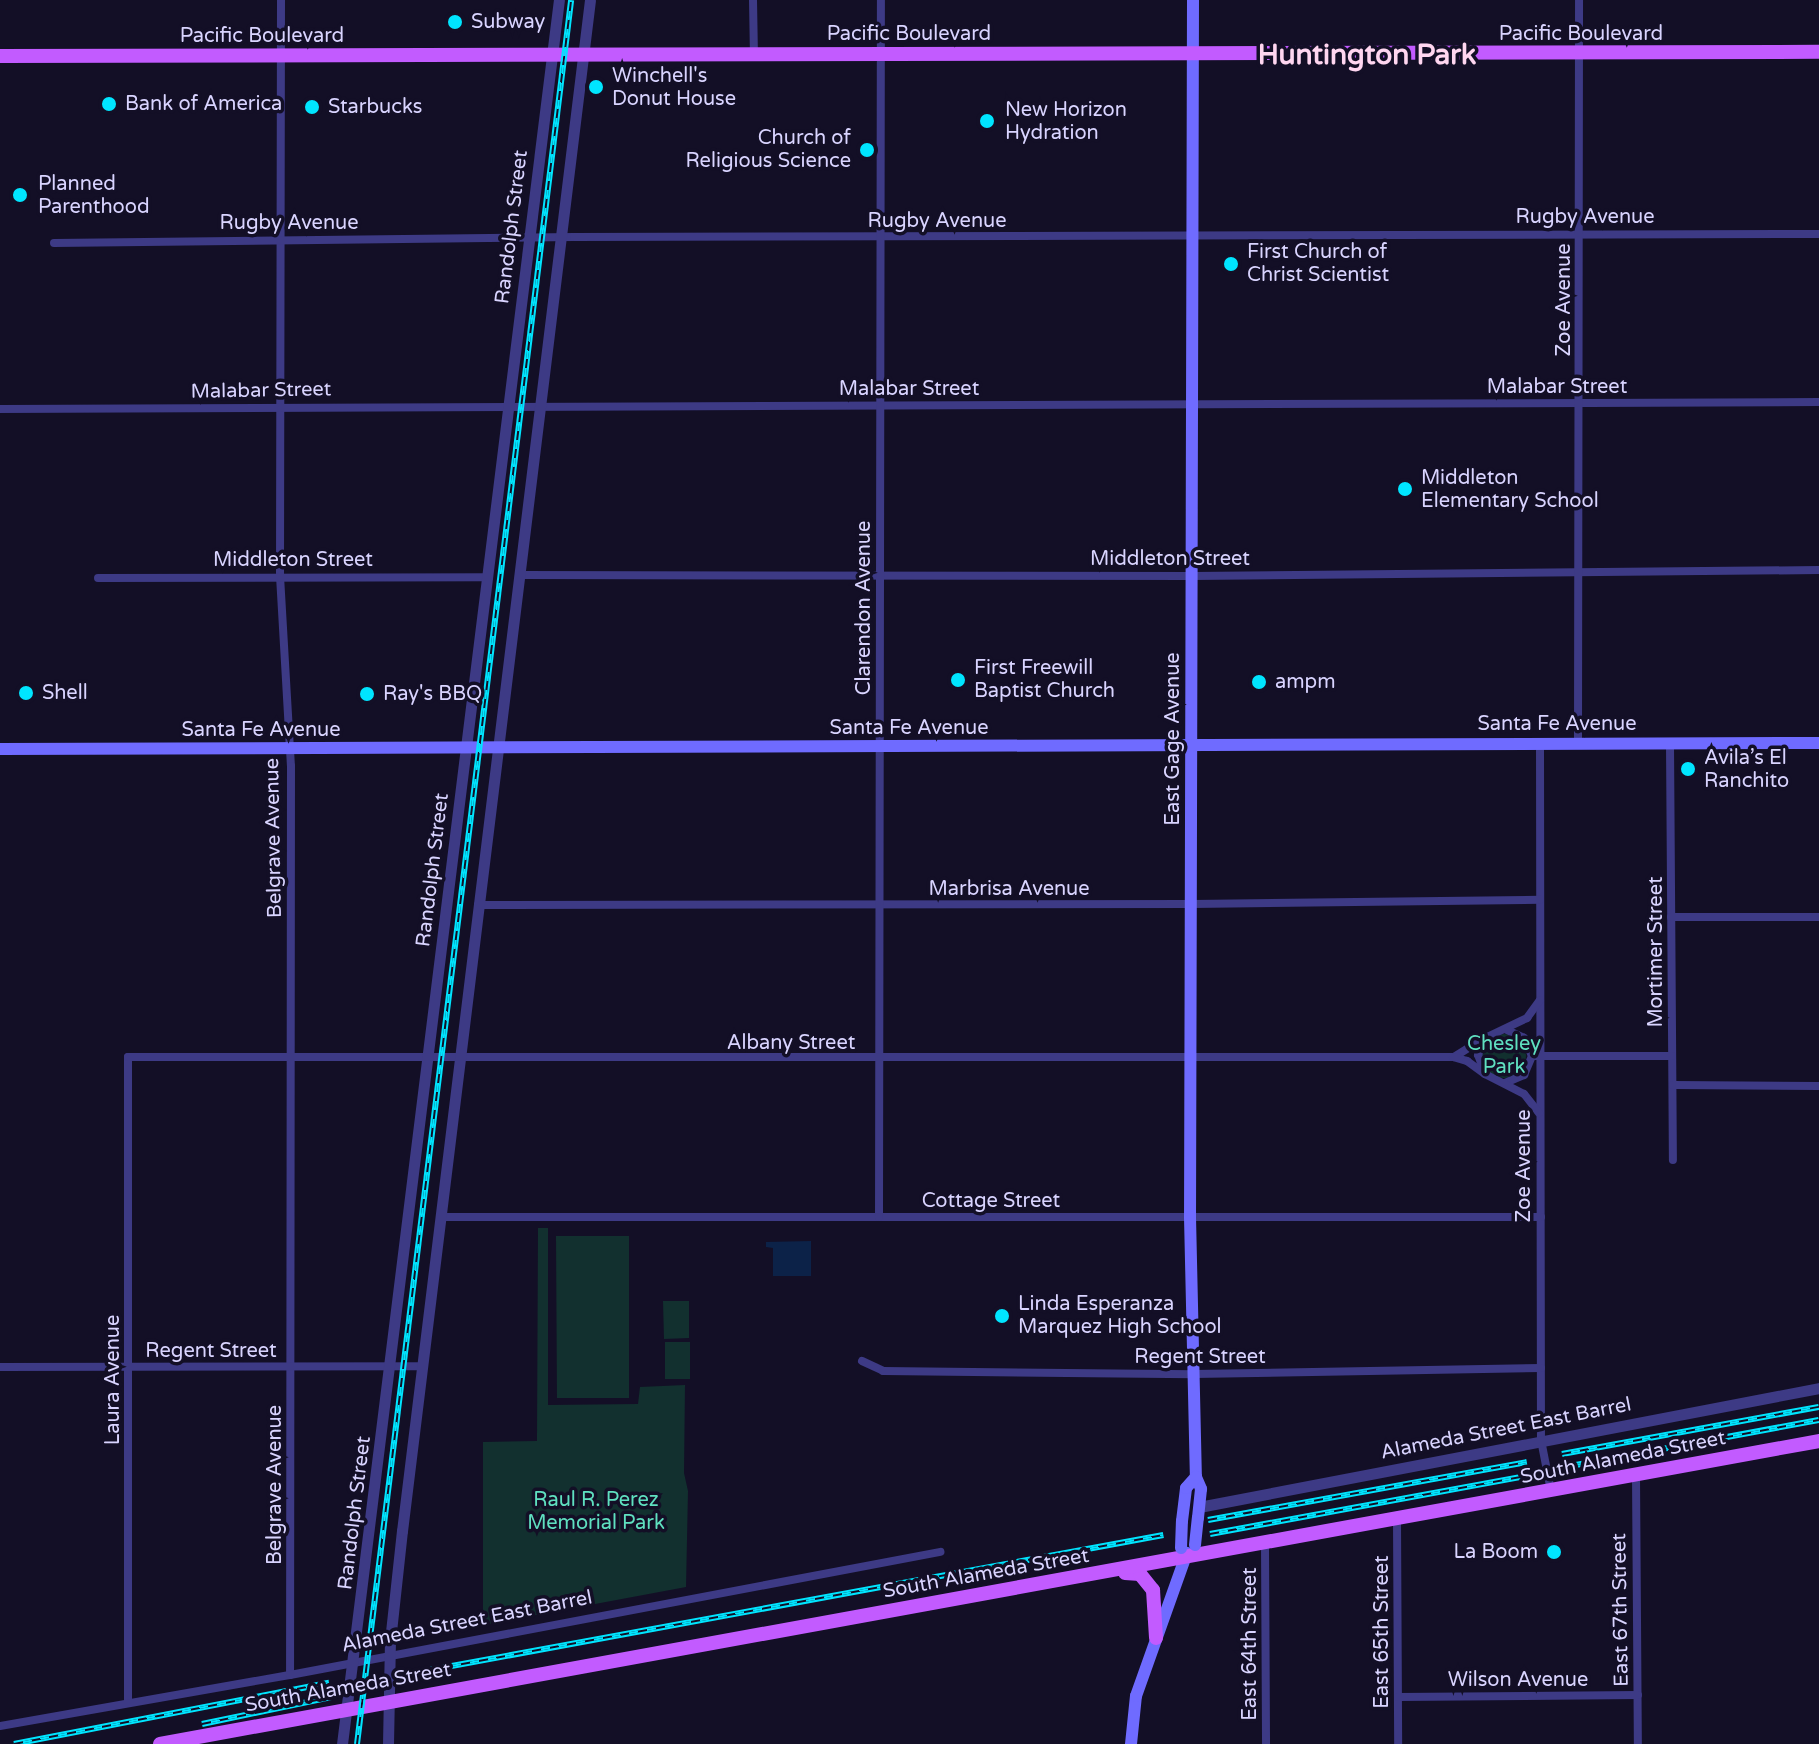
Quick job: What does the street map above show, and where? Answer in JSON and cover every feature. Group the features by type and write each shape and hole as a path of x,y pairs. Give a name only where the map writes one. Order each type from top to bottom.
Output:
{"main road":[{"name":"East Gage Avenue","path":"1182,1553 1195,1545 1201,1489 1196,1477 1190,1217 1193,0"},
{"name":"Pacific Boulevard","path":"0,56 1819,52"},
{"name":"Santa Fe Avenue","path":"0,749 1819,743"},
{"name":"South Alameda Street","path":"160,1744 1109,1572 1182,1553 1265,1545 1819,1441"},
{"name":"East Gage Avenue","path":"1131,1744 1136,1696 1182,1553 1186,1488 1196,1477"},
{"path":"1109,1572 1140,1574 1148,1581 1156,1602 1156,1638"}],"street":[{"name":"Belgrave Avenue","path":"281,0 280,576 289,750 292,1056 290,1675"},
{"name":"Randolph Street","path":"342,1744 559,0"},
{"path":"388,1744 390,1655 423,1366 590,0"},
{"path":"753,0 754,55"},
{"name":"Clarendon Avenue","path":"879,1217 881,0"},
{"name":"Zoe Avenue","path":"1578,744 1579,0"},
{"name":"Rugby Avenue","path":"54,243 529,237 1819,234"},
{"name":"Malabar Street","path":"0,409 1819,402"},
{"name":"Middleton Street","path":"521,575 1193,576 1819,570"},
{"name":"Middleton Street","path":"98,578 489,577"},
{"name":"Zoe Avenue","path":"1540,744 1540,1000 1536,1056 1540,1115 1541,1440 1551,1492"},
{"name":"Mortimer Street","path":"1670,744 1673,1160"},
{"name":"Marbrisa Avenue","path":"478,905 1540,900"},
{"path":"1671,917 1819,917"},
{"path":"1453,1057 1527,1018 1540,1000"},
{"path":"1506,1029 1524,1038 1536,1056"},
{"path":"1485,1038 1478,1055 1485,1074"},
{"path":"1536,1056 1672,1056"},
{"path":"1505,1083 1524,1075 1536,1056"},
{"name":"Albany Street","path":"128,1057 1453,1057 1467,1061 1525,1095 1540,1115"},
{"name":"Laura Avenue","path":"128,1057 128,1703"},
{"path":"1673,1085 1819,1086"},
{"name":"Cottage Street","path":"441,1217 1541,1217"},
{"name":"Regent Street","path":"862,1361 883,1371 1194,1374 1541,1368"},
{"name":"Regent Street","path":"0,1367 423,1366"},
{"name":"Alameda Street East Barrel","path":"1199,1512 1541,1440 1819,1388"},
{"name":"East 67th Street","path":"1636,1476 1638,1744"},
{"name":"East 65th Street","path":"1397,1520 1398,1744"},
{"name":"East 64th Street","path":"1265,1545 1266,1744"},
{"name":"Alameda Street East Barrel","path":"0,1726 290,1675 940,1552"},
{"name":"Wilson Avenue","path":"1398,1697 1638,1695"}],"green space":[{"name":"Chesley Park","path":"1504,1034 1519,1041 1526,1056 1519,1071 1504,1078 1489,1071 1482,1056 1489,1041"},
{"name":"Raul R. Perez Memorial Park","path":"538,1228 548,1228 548,1405 638,1404 640,1387 685,1385 684,1473 688,1491 686,1587 483,1625 483,1442 537,1441"},
{"path":"556,1236 629,1236 629,1398 557,1398"},
{"path":"663,1301 689,1301 689,1338 664,1339"},
{"path":"665,1342 690,1342 690,1379 665,1379"}],"water":[{"path":"811,1241 811,1276 773,1276 773,1248 766,1247 766,1242"}],"railway":[{"path":"357,1744 571,0"},
{"path":"1562,1454 1819,1407"},
{"path":"1565,1467 1819,1420"},
{"path":"1208,1520 1527,1462"},
{"path":"1210,1534 1530,1475"},
{"path":"408,1674 1163,1535"},
{"path":"14,1744 329,1683"},
{"path":"202,1724 331,1697"}],"place":[{"name":"Subway","path":"455,22"},
{"name":"Winchell's Donut House","path":"596,87"},
{"name":"Bank of America","path":"109,104"},
{"name":"Starbucks","path":"312,107"},
{"name":"New Horizon Hydration","path":"987,121"},
{"name":"Church of Religious Science","path":"867,150"},
{"name":"Planned Parenthood","path":"20,195"},
{"name":"First Church of Christ Scientist","path":"1231,264"},
{"name":"Middleton Elementary School","path":"1405,489"},
{"name":"First Freewill Baptist Church","path":"958,680"},
{"name":"ampm","path":"1259,682"},
{"name":"Shell","path":"26,693"},
{"name":"Ray's BBQ","path":"367,694"},
{"name":"Avila’s El Ranchito","path":"1688,769"},
{"name":"Linda Esperanza Marquez High School","path":"1002,1316"},
{"name":"La Boom","path":"1554,1552"}],"district":[{"name":"Huntington Park","path":"1367,55"}]}
